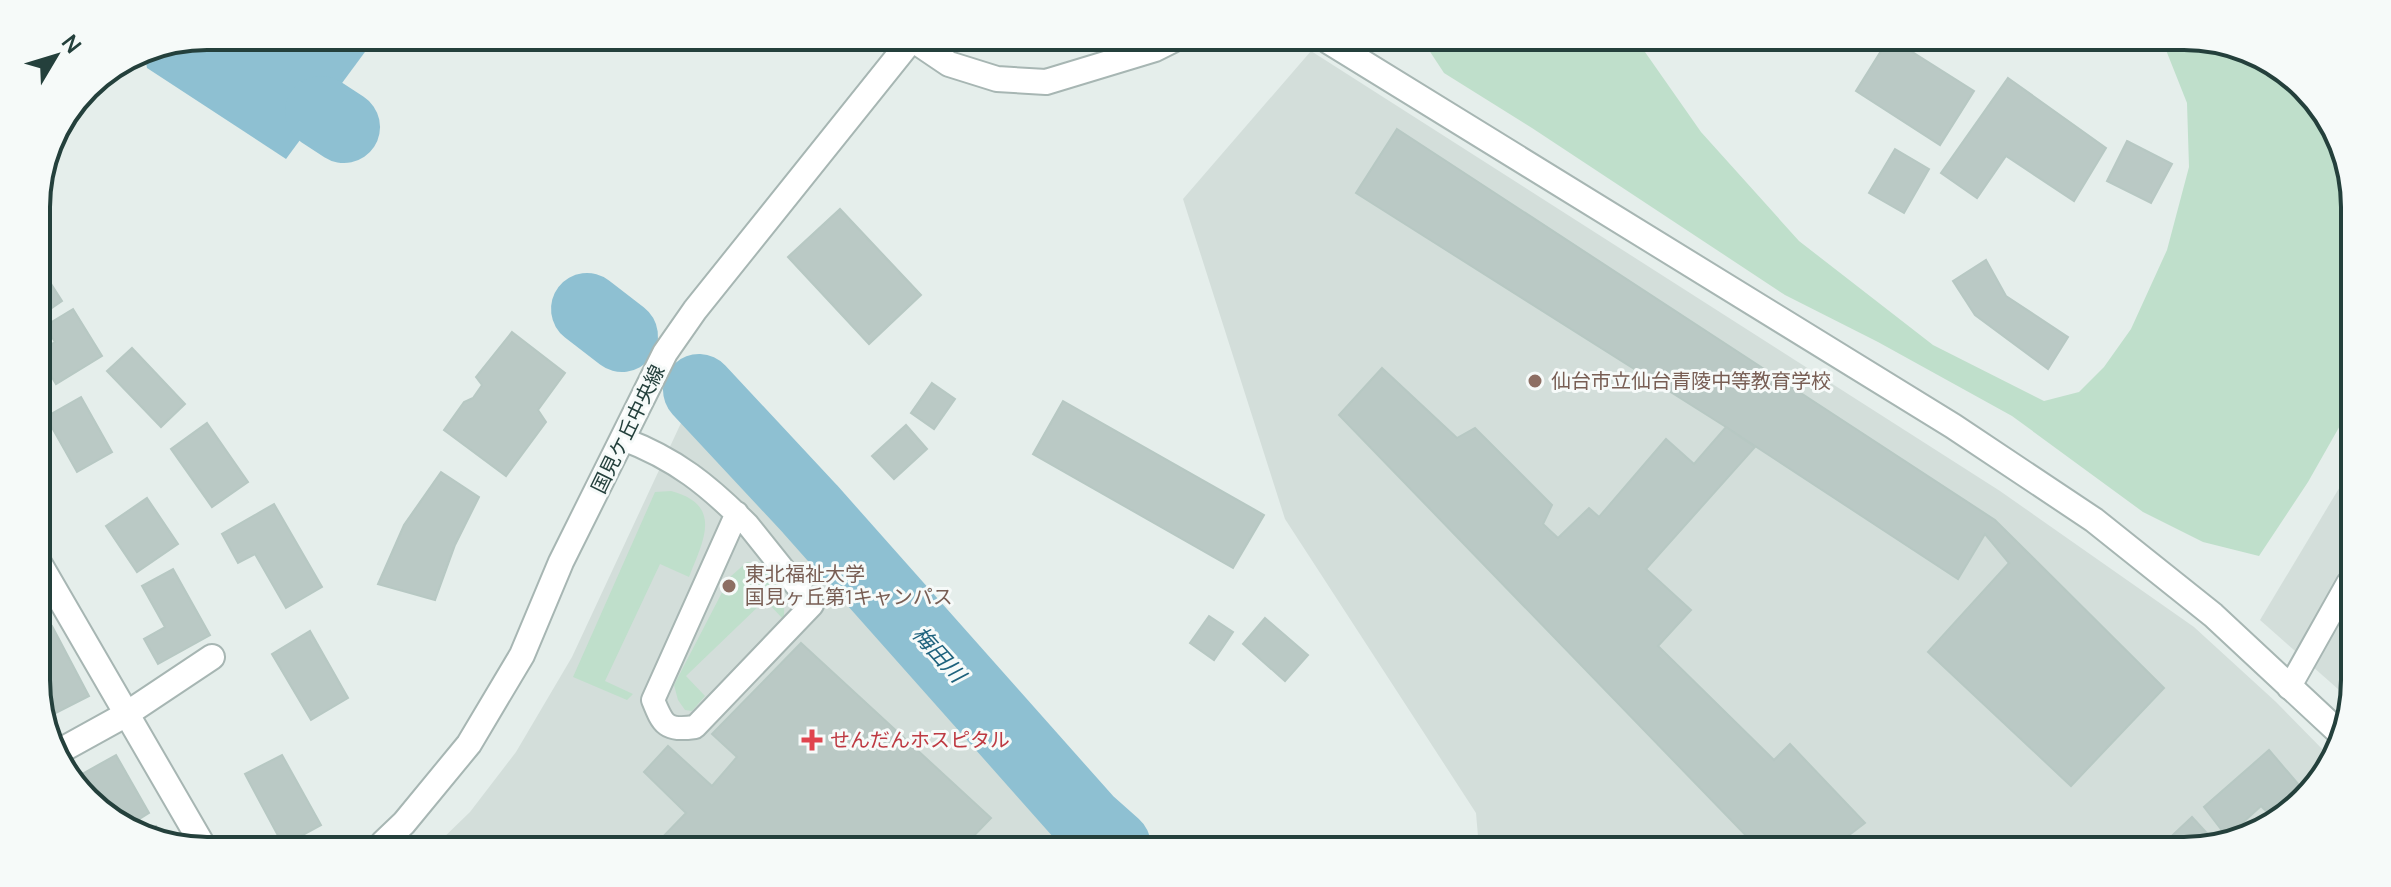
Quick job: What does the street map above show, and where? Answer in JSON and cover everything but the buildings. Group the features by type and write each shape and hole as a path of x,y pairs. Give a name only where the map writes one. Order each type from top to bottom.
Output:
{"street":[{"name":"国見ケ丘中央線","path":"389,837 469,744 522,655 561,562 665,353 695,310 903,50"},
{"path":"928,50 949,64 997,79 1046,82 1152,50"},
{"path":"1343,50 1953,426 2094,520 2213,615 2334,728"},
{"path":"50,582 198,837"},
{"path":"66,748 125,715 212,657"}],"lane":[{"path":"623,439 658,452 707,484 737,513 812,605 695,727 676,730 662,722 653,700 737,513"},
{"path":"2289,688 2341,595"}],"shaded area":[{"name":"仙台市立仙台青陵中等教育学校","path":"1311,51 2000,491 2194,627 2324,751 2295,791 2262,816 2224,832 2194,837 1478,837 1476,813 1285,519 1183,199"},
{"name":"東北福祉大学 国見ヶ丘第1キャンパス","path":"688,408 997,738 1085,837 444,837 470,812 516,752 572,657"},
{"path":"2341,485 2340,691 2260,620"}],"green space":[{"path":"1429,50 1644,50 1701,132 1799,241 1933,345 2044,401 2079,392 2104,367 2131,329 2167,250 2189,167 2187,103 2166,50 2204,51 2234,58 2271,77 2302,104 2320,129 2336,167 2341,207 2341,424 2308,482 2259,556 2203,542 2143,512 2012,416 1785,295 1444,73"},
{"path":"671,491 688,497 698,505 704,515 703,538 689,577 660,564 605,681 633,694 627,700 573,677 655,492"},
{"path":"747,562 769,567 779,581 784,597 784,620 765,600 686,676 705,696 692,711 685,710 674,685 730,577"}],"water":[{"path":"366,50 286,159 147,68 147,62 187,51"}],"waterway":[{"name":"梅田川","path":"321,112 344,127"},
{"name":"梅田川","path":"587,309 622,336"},
{"name":"梅田川","path":"699,390 810,509 1088,822 1105,837"}],"place":[{"name":"仙台市立仙台青陵中等教育学校","path":"1535,381"},
{"name":"東北福祉大学 国見ヶ丘第1キャンパス","path":"729,586"},
{"name":"せんだんホスピタル","path":"812,740"}]}
